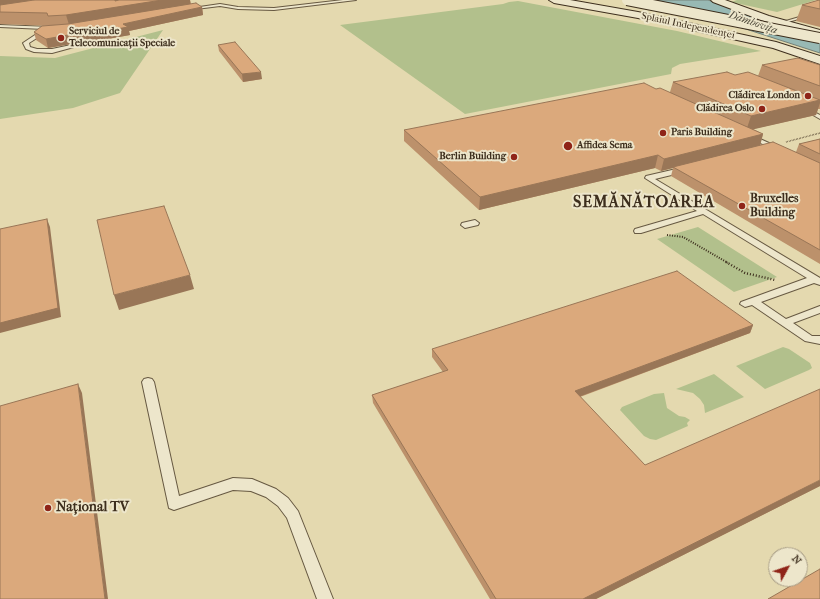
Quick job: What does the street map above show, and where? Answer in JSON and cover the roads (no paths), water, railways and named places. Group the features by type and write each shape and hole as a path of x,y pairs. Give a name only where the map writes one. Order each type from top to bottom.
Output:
{"main road":[{"name":"Splaiul Independenței","path":"554,0 679,23 776,45 820,60"},
{"path":"605,0 671,14 776,45"},
{"path":"627,0 820,38"},
{"path":"716,0 781,22 820,33"}],"lane":[{"path":"179,11 220,5 238,8 274,9 354,0"},
{"path":"781,22 820,12"},
{"path":"0,26 49,28 28,41 26,45 31,50 44,52 71,47"},
{"path":"44,32 53,32"},
{"path":"745,134 785,152"},
{"path":"756,150 772,146"},
{"path":"695,166 649,178 817,280"},
{"path":"638,231 704,211"},
{"path":"465,225 475,223"},
{"path":"817,280 791,287 749,302 809,339 820,340"},
{"path":"785,323 820,309"},
{"path":"148,382 174,504 233,484 252,486 271,493 283,502 294,515 325,599"}],"water":[{"name":"Dâmbovița","path":"656,0 708,0 820,39 820,53"}],"place":[{"name":"Serviciul de Telecomunicații Speciale","path":"61,38"},
{"name":"Clădirea London","path":"808,96"},
{"name":"Clădirea Oslo","path":"762,109"},
{"name":"Paris Building","path":"663,133"},
{"name":"Affidea Sema","path":"568,146"},
{"name":"Berlin Building","path":"514,157"},
{"name":"Bruxelles Building","path":"742,206"},
{"name":"Național TV","path":"48,508"}],"district":[{"name":"SEMĂNĂTOAREA","path":"644,203"}]}
